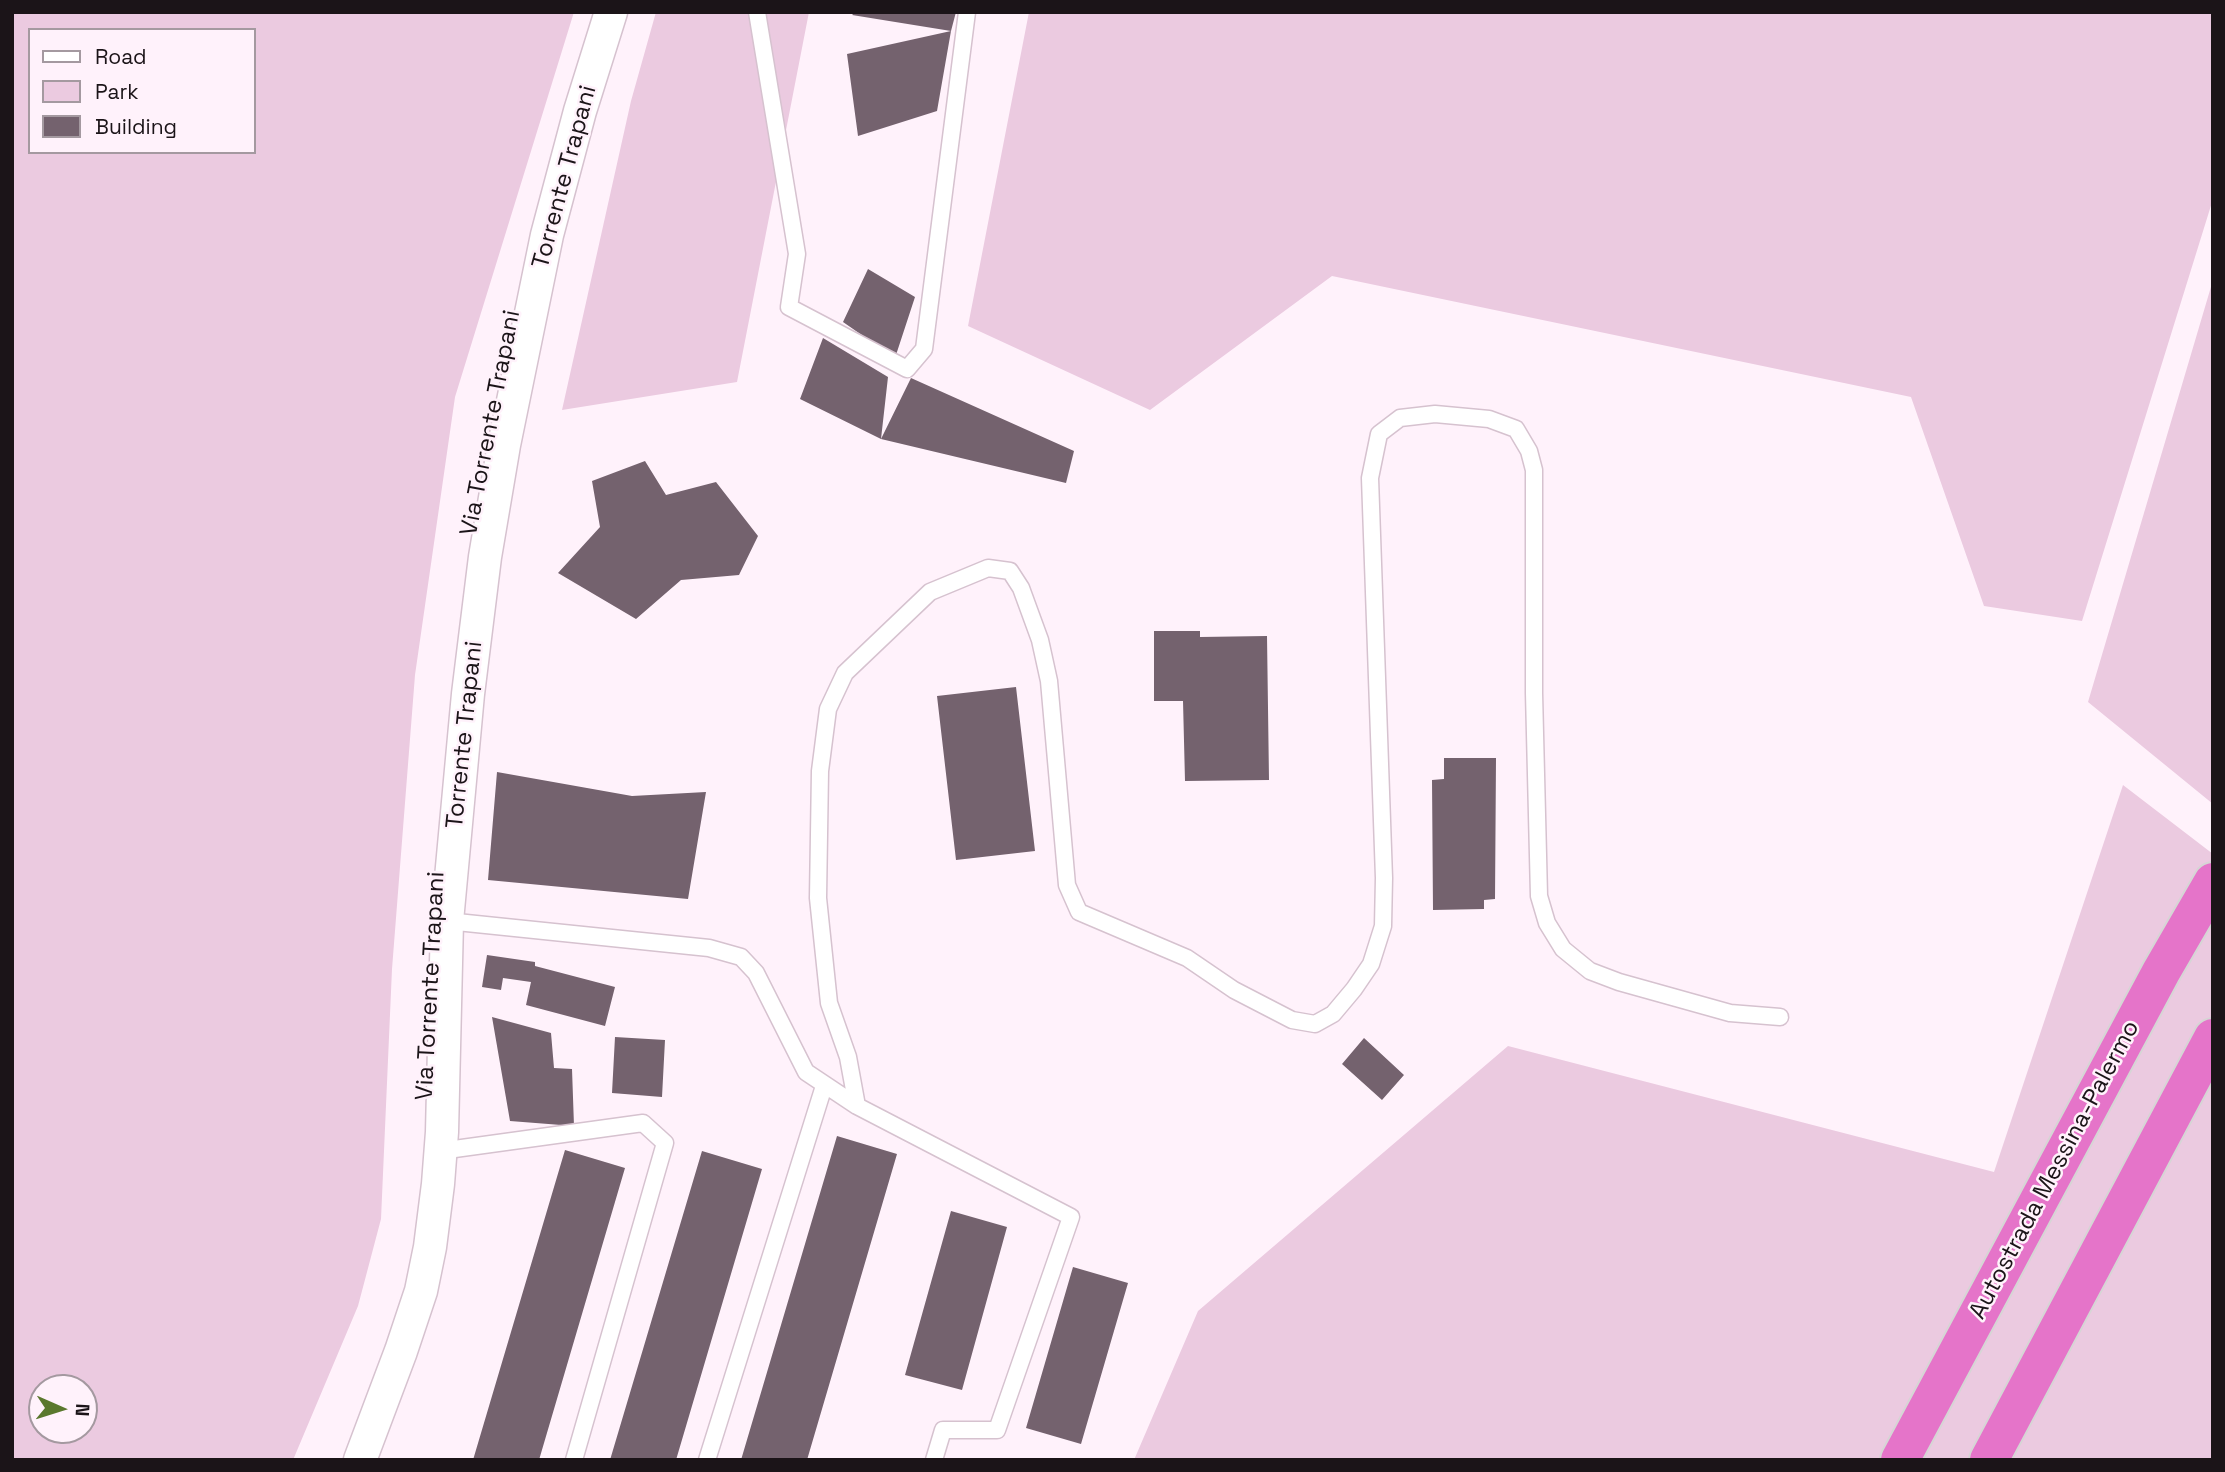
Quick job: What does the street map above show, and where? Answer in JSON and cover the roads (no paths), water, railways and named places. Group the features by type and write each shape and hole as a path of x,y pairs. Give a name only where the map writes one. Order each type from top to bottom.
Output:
{"highway":[{"name":"Autostrada Messina-Palermo","path":"1900,1460 2161,972 2213,882"},
{"path":"1989,1460 2213,1038"}],"street":[{"name":"Via Torrente Trapani","path":"344,1460 405,1286 413,1241 424,1133 432,919 465,556 485,440 528,233 561,108 591,12"},
{"name":"Torrente Trapani","path":"360,1460 421,1291 432,1234 444,1083 447,921 470,680 485,557 504,444 547,236 580,111 611,12"}],"lane":[{"path":"757,12 797,254 789,307 907,369 924,349 967,12"},
{"path":"857,1106 848,1057 829,1003 818,898 820,771 828,709 845,673 930,592 988,568 1010,571 1021,588 1040,640 1049,681 1067,885 1079,912 1187,958 1234,990 1292,1020 1315,1024 1333,1014 1354,989 1371,964 1383,926 1384,865 1370,478 1379,434 1400,418 1435,414 1489,419 1516,429 1529,451 1534,470 1534,693 1539,896 1547,923 1563,949 1590,971 1619,982 1730,1013 1780,1017"},
{"path":"447,921 709,948 741,957 756,972 806,1072 857,1106 1071,1217 998,1430 943,1430 934,1460"},
{"path":"707,1460 824,1086"},
{"path":"440,1151 643,1123 665,1143 574,1460"}]}
